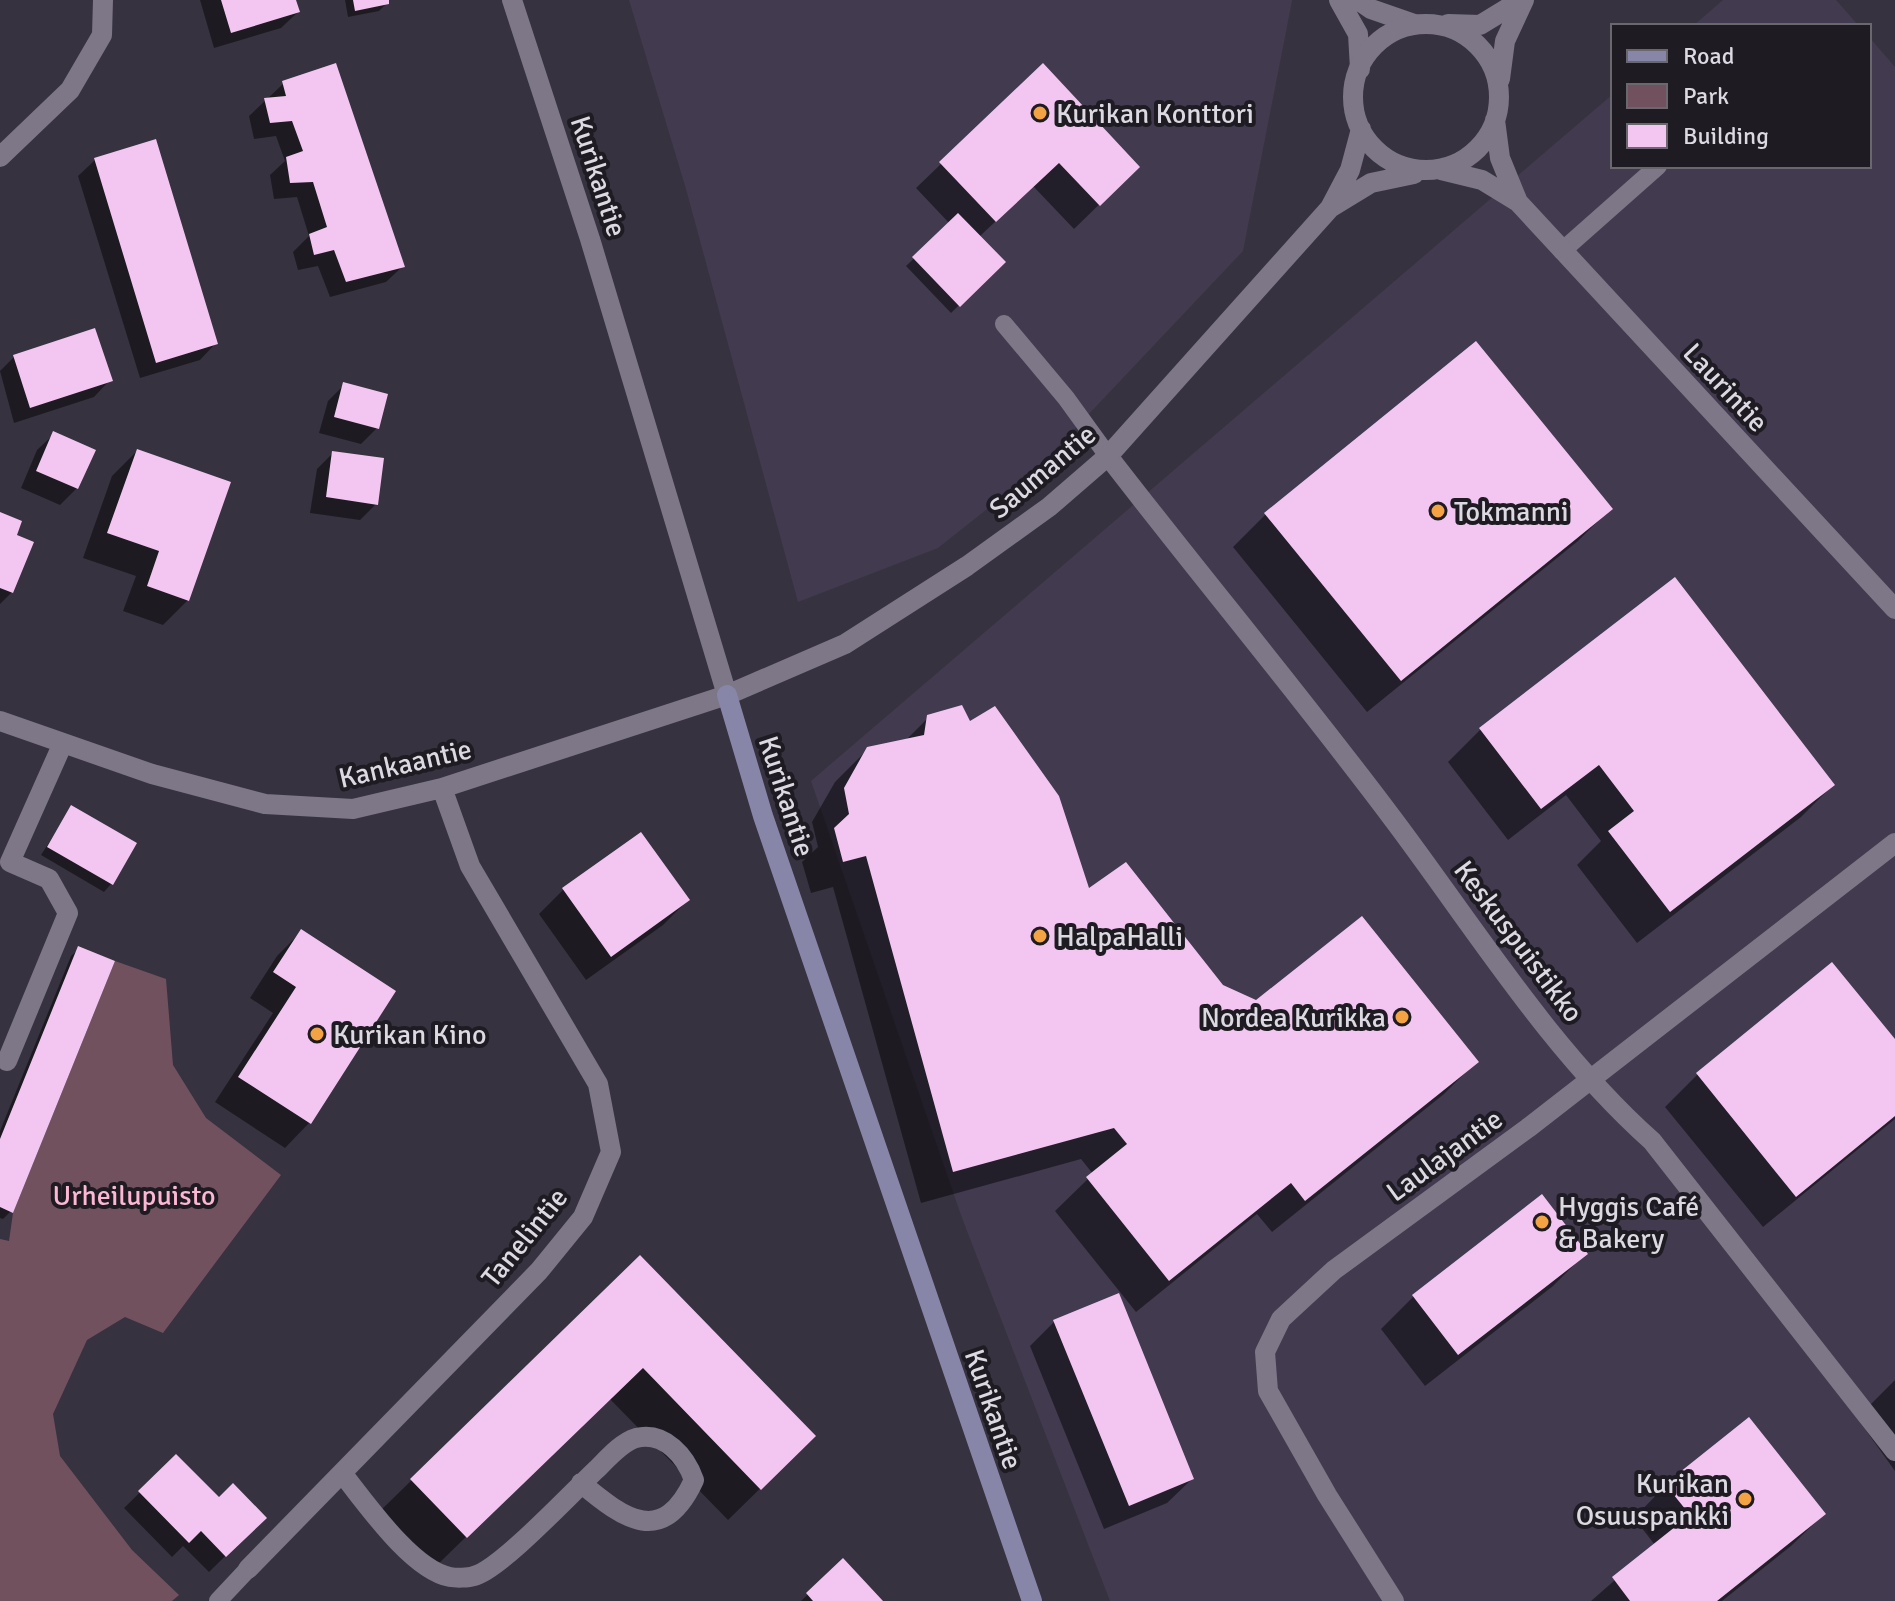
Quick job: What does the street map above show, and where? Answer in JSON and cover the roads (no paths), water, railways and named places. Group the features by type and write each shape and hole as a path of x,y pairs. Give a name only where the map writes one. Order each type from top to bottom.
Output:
{"main road":[{"name":"Kurikantie","path":"727,695 763,816 1032,1601"}],"street":[{"path":"0,157 70,90 102,35 103,0"},
{"name":"Kurikantie","path":"512,0 594,254 727,695"},
{"path":"1339,0 1358,34 1360,69 1354,95 1361,129 1373,149 1396,166 1430,171 1472,154 1495,120 1505,41 1522,0"},
{"path":"1358,0 1371,9 1414,24"},
{"path":"1360,69 1376,43 1397,28 1414,24 1480,25 1522,0"},
{"path":"1446,24 1483,50 1497,76 1499,91"},
{"name":"Laurintie","path":"1495,120 1500,158 1518,202"},
{"name":"Saumantie","path":"727,695 845,644 894,614 1049,507 1108,456 1330,208 1350,170 1361,129"},
{"name":"Saumantie","path":"1330,208 1371,183 1430,171"},
{"name":"Laurintie","path":"1430,171 1482,180 1518,202 1895,609"},
{"name":"Keskuspuistikko","path":"1108,456 1391,816 1589,1079 1652,1141 1895,1451"},
{"name":"Kankaantie","path":"0,721 152,774 265,804 353,809 442,788 727,695"},
{"path":"7,1061 68,913 49,879 5,860 63,743"},
{"name":"Tanelintie","path":"248,1569 539,1271 583,1217 611,1152 598,1084 470,866 442,788"},
{"name":"Laulajantie","path":"1394,1601 1327,1495 1268,1391 1265,1352 1281,1319 1334,1270 1589,1079 1895,843"},
{"path":"342,1473 376,1516 428,1568 451,1577 475,1576 494,1566 581,1483 614,1452 635,1438 654,1437 687,1460 694,1480 685,1500 669,1516 653,1523 631,1519 581,1483"}],"lane":[{"path":"1562,251 1656,168"},
{"path":"1004,324 1066,398 1108,456"},
{"path":"218,1601 248,1569"}],"place":[{"name":"Kurikan Konttori","path":"1040,113"},
{"name":"Tokmanni","path":"1438,511"},
{"name":"HalpaHalli","path":"1040,936"},
{"name":"Nordea Kurikka","path":"1402,1017"},
{"name":"Kurikan Kino","path":"317,1034"},
{"name":"Hyggis Café & Bakery","path":"1542,1222"},
{"name":"Kurikan Osuuspankki","path":"1745,1499"}],"park label":[{"name":"Urheilupuisto","path":"134,1195"}]}
